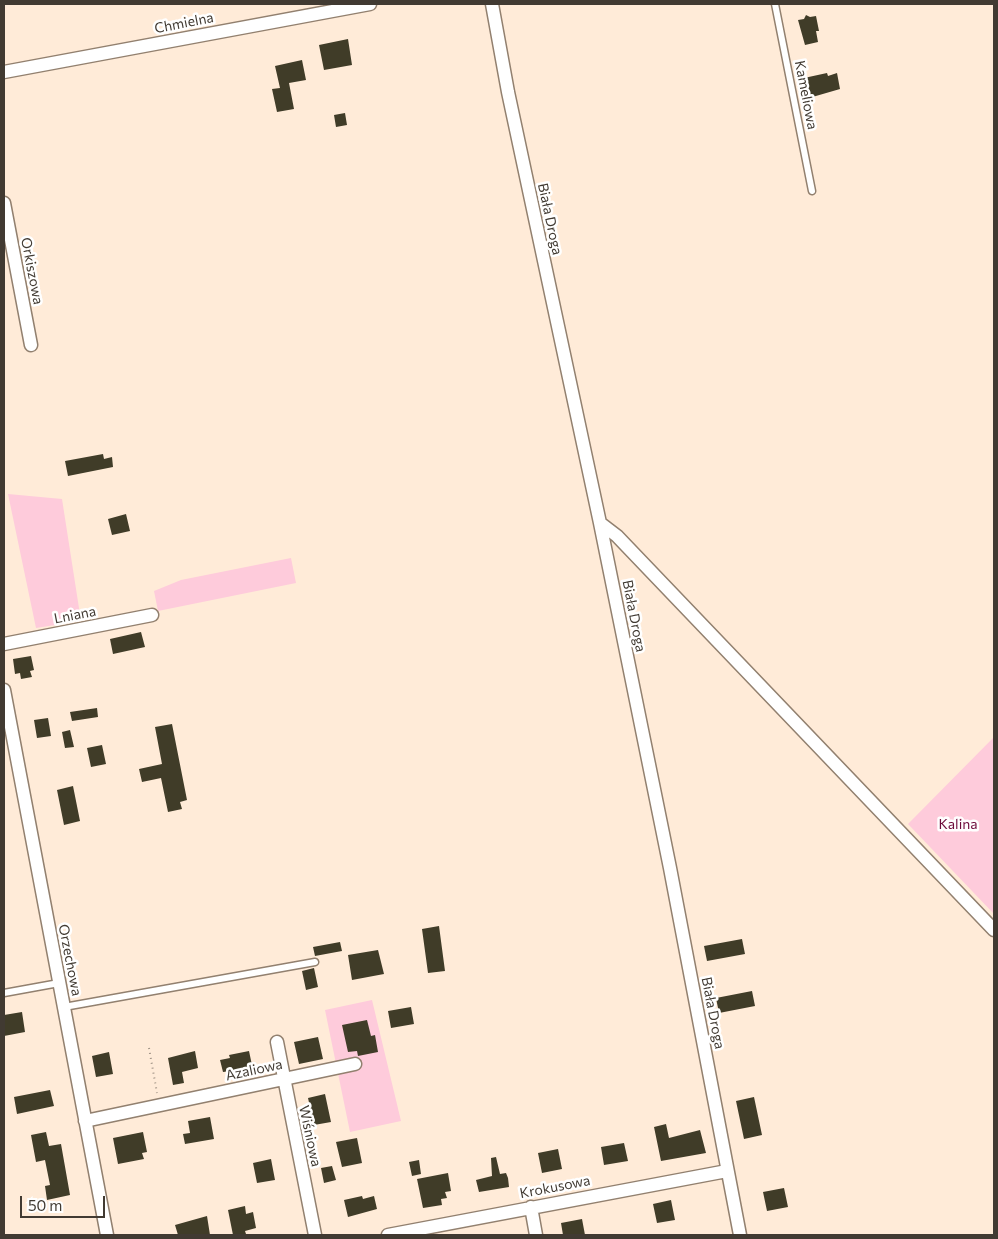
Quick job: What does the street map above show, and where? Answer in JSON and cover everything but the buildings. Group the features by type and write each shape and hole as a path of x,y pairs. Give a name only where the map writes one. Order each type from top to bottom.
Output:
{"street":[{"name":"Chmielna","path":"4,72 334,7 370,4"},
{"name":"Biała Droga","path":"492,4 508,92 600,523 668,859 740,1235"},
{"name":"Orkiszowa","path":"4,203 31,346"},
{"path":"600,523 617,536 994,930"},
{"name":"Lniana","path":"4,644 152,615"},
{"name":"Orzechowa","path":"4,690 108,1235"},
{"name":"Wiśniowa","path":"277,1042 314,1235"},
{"name":"Azaliowa","path":"86,1120 355,1064"},
{"name":"Krokusowa","path":"388,1235 727,1171"},
{"path":"531,1207 536,1235"}],"lane":[{"name":"Kameliowa","path":"776,4 812,191"},
{"path":"64,1007 315,962"},
{"path":"4,993 59,983"}],"path":[{"path":"149,1048 160,1105"}],"green space":[{"path":"8,494 62,499 81,621 36,628"},
{"path":"291,558 296,583 158,611 154,591 181,580"},
{"name":"Kalina","path":"994,737 994,914 908,824"},
{"path":"372,1000 401,1121 350,1132 325,1010"}]}
